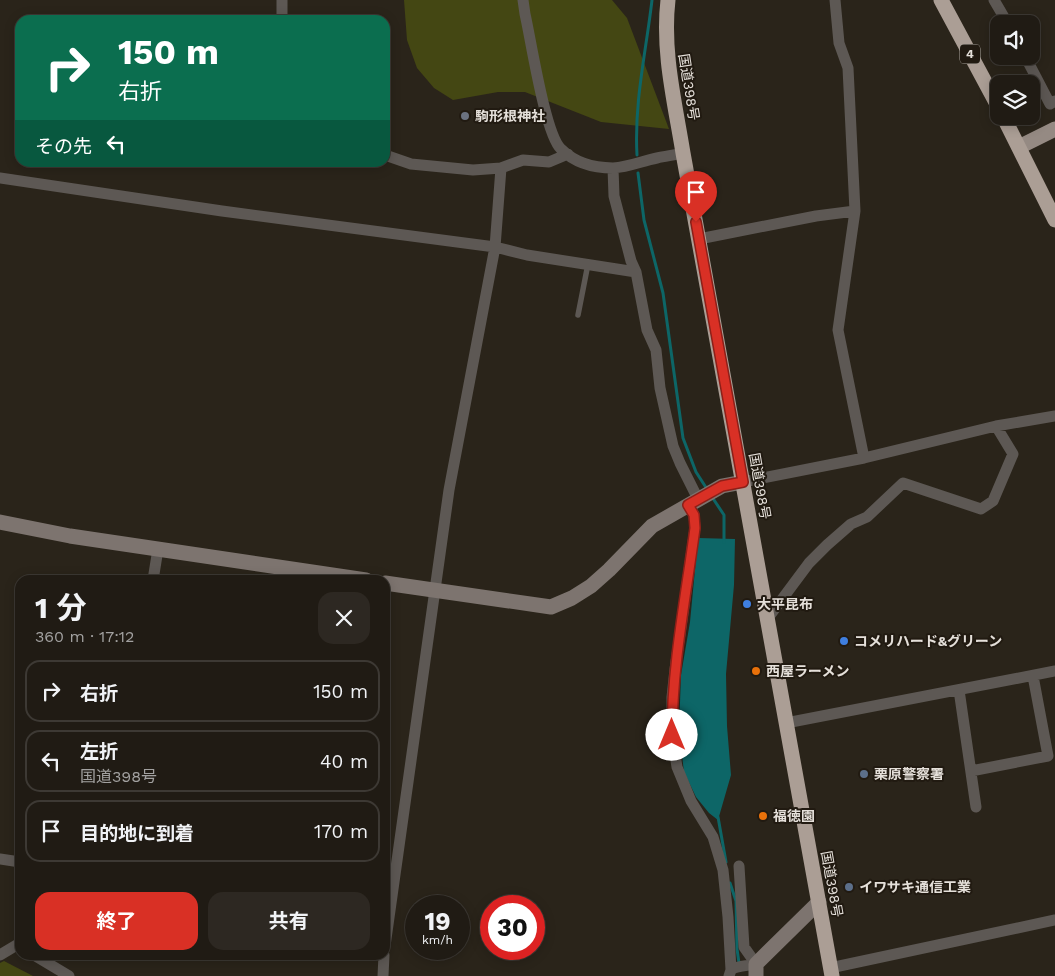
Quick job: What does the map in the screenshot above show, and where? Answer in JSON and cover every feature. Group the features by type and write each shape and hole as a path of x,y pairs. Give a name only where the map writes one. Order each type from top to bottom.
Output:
{"highway":[{"name":"国道398号","path":"668,0 666,16 667,51 683,153 831,972"},
{"name":"4","path":"941,0 990,91"},
{"path":"1008,125 1055,220"}],"main road":[{"path":"1019,147 1055,129"}],"street":[{"path":"282,0 282,15"},
{"path":"523,0 534,62 552,135 560,148 576,160 591,167 613,168 683,153"},
{"path":"835,0 839,43 848,68 855,211 838,330 864,458"},
{"path":"994,0 1003,15"},
{"path":"1030,65 1050,104 1055,101"},
{"path":"390,157 412,164 473,170 501,168 523,160 549,162 568,154"},
{"path":"390,910 449,490 496,247 501,168"},
{"path":"613,168 614,196 631,261 636,272 647,330 656,350 660,388 673,446 696,500 695,528 672,697 672,735 677,767 691,801 713,837 723,870 731,971 753,969 819,902"},
{"path":"0,178 259,216 496,247 527,255 636,272"},
{"path":"699,239 816,216 855,211"},
{"path":"390,584 551,607 572,598 591,586 652,526 722,486 864,458 996,426 1055,416"},
{"path":"768,618 810,563 827,545 851,524 867,517 903,484 981,509 993,501 1013,454 996,426"},
{"path":"0,522 70,536 332,575"},
{"path":"154,575 158,549"},
{"path":"786,723 1055,671"},
{"path":"971,771 1048,756 1033,676"},
{"path":"959,690 976,807"},
{"path":"0,859 15,861"},
{"path":"739,866 744,947 753,969"},
{"path":"831,972 1055,920"},
{"path":"0,955 15,947"},
{"path":"42,960 69,976"},
{"path":"383,976 384,960"}],"lane":[{"path":"578,315 588,264"}],"green space":[{"path":"404,0 612,0 627,18 669,129 601,122 525,92 498,92 453,100 434,88 417,68 407,40"},
{"path":"4,961 33,976 0,976 0,963"}],"water":[{"path":"698,538 735,539 734,585 726,674 727,726 731,775 718,820 709,813 696,797 684,772 679,730 681,675 690,622"}],"waterway":[{"path":"637,155 637,116 652,0"},
{"path":"638,173 644,220 663,293 683,438 696,472 707,489"},
{"path":"712,497 724,515 724,542"},
{"path":"718,817 726,862"},
{"path":"730,883 736,901 739,963"}],"place":[{"name":"駒形根神社","path":"465,116"},
{"name":"大平昆布","path":"747,604"},
{"name":"コメリハード&グリーン","path":"844,641"},
{"name":"西屋ラーメン","path":"756,671"},
{"name":"栗原警察署","path":"864,774"},
{"name":"福徳園","path":"763,816"},
{"name":"イワサキ通信工業","path":"849,887"}],"route":[{"path":"672,735 672,697 675,669 695,528 694,515 688,505 722,486 743,482 696,222"}]}
